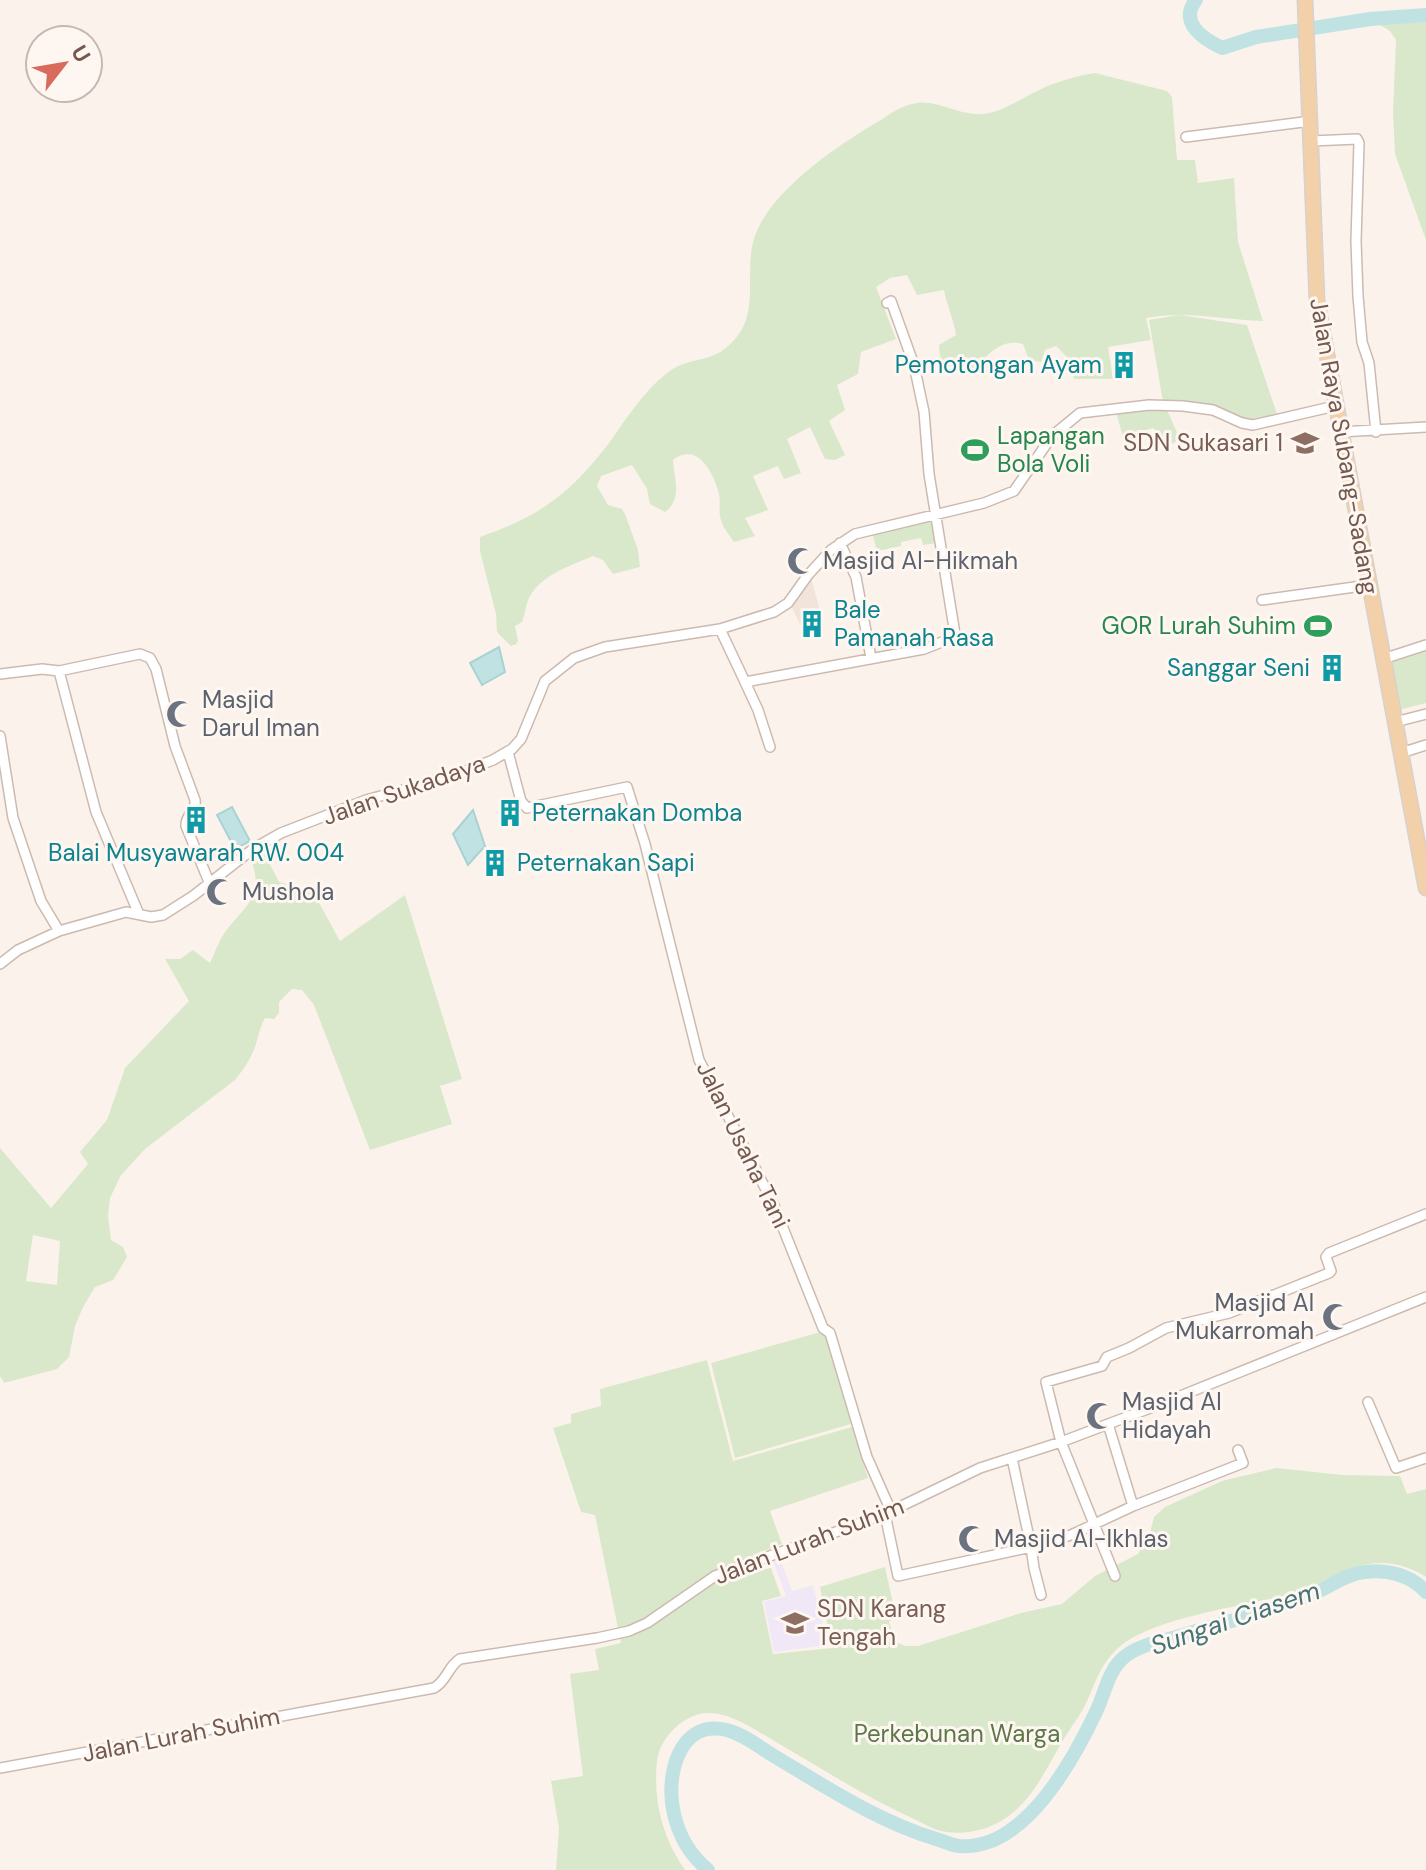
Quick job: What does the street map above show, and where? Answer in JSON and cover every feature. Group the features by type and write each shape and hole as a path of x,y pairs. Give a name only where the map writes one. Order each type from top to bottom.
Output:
{"main road":[{"name":"Jalan Raya Subang-Sadang","path":"1305,0 1314,274 1335,406 1426,888"}],"street":[{"path":"1186,137 1311,121"},
{"path":"1312,141 1354,138 1359,143 1358,296 1376,432"},
{"path":"745,682 924,649 955,634 929,474 928,438 921,394 891,301 887,303"},
{"name":"Jalan Sukadaya","path":"0,964 18,950 59,931 126,912 151,917 163,915 246,854 295,824 471,770 508,752 526,731 545,681 574,658 605,647 720,629 768,614 786,604 811,570 840,543 862,531 935,516 1001,498 1014,491 1059,429 1070,418 1090,409 1164,404 1213,410 1253,425 1335,406"},
{"path":"1340,432 1426,427"},
{"path":"840,543 856,577 871,658"},
{"path":"1262,600 1369,585"},
{"path":"720,629 758,710 770,747"},
{"path":"1383,659 1426,645"},
{"path":"0,674 42,669 59,671 140,654 150,658 156,669 175,746 195,800 186,826 209,882"},
{"path":"59,671 96,812 138,912"},
{"path":"1395,722 1426,714"},
{"path":"0,736 13,818 41,901 59,931"},
{"path":"1401,753 1426,745"},
{"name":"Jalan Usaha Tani","path":"508,752 521,801 527,808 627,788 645,844 703,1069 773,1203 823,1328 830,1333 867,1457 888,1513 898,1576 1031,1547"},
{"path":"1115,1576 1061,1442 1046,1382 1102,1366 1107,1357 1166,1328 1232,1312 1329,1273 1326,1257 1329,1253 1426,1214"},
{"name":"Jalan Lurah Suhim","path":"0,1768 434,1688 440,1685 460,1659 629,1631 647,1623 715,1576 888,1513 967,1473 1108,1424 1426,1297"},
{"path":"1368,1402 1396,1468 1426,1458"},
{"path":"1108,1424 1133,1506"},
{"path":"1031,1547 1064,1538 1133,1506 1243,1463 1238,1450"},
{"path":"1012,1458 1041,1595"}],"shaded area":[{"path":"810,574 824,625 804,632 790,604"},
{"name":"SDN Karang Tengah","path":"780,1559 792,1591 813,1585 828,1645 774,1652 764,1602 786,1596 773,1561"}],"green space":[{"path":"1426,15 1426,240 1395,154 1396,40 1390,31 1370,19"},
{"path":"1095,73 1167,91 1172,97 1177,160 1195,160 1198,183 1234,178 1238,242 1263,321 1190,315 1146,318 1151,340 1108,347 1113,379 1074,379 1066,356 1056,346 1045,350 1041,362 1029,360 1023,344 1007,344 985,358 988,366 985,377 949,366 940,355 939,345 956,335 944,290 917,295 907,275 890,278 876,287 896,339 861,352 858,374 837,385 845,410 829,421 845,455 835,460 825,459 810,427 787,439 801,473 784,479 778,466 753,476 768,510 745,518 755,536 734,542 721,520 719,494 713,478 704,462 697,457 682,455 673,460 676,495 665,512 650,504 647,489 632,465 601,476 597,486 608,505 622,509 625,514 638,550 640,567 613,574 603,560 593,556 564,568 546,579 531,594 522,622 515,626 516,644 511,646 497,632 496,614 480,551 480,537 520,521 567,490 595,461 635,406 667,373 685,363 721,352 730,345 745,323 748,311 752,245 756,233 776,201 807,171 841,145 905,106 925,103 966,113 989,113 1051,85"},
{"path":"1179,315 1247,325 1278,417 1250,423 1163,402 1149,320"},
{"path":"1166,408 1180,439 1170,445 1153,428 1123,437 1116,412"},
{"path":"933,519 937,543 923,545 921,538 877,551 872,532"},
{"path":"1426,648 1426,703 1399,710 1389,659"},
{"path":"264,853 279,882 313,892 340,941 405,895 462,1079 440,1086 452,1124 370,1150 314,1005 302,990 292,989 279,1002 279,1013 274,1019 265,1018 252,1054 235,1080 145,1149 121,1175 110,1198 108,1216 111,1240 123,1247 127,1257 113,1280 95,1287 83,1307 75,1326 69,1357 57,1369 4,1383 0,1376 0,1148 51,1208 88,1164 80,1152 107,1120 125,1068 189,1001 165,959 180,959 193,950 210,963 225,932 252,898 256,882 251,860","holes":["33,1235 60,1241 57,1285 26,1281"]},
{"path":"824,1331 851,1424 735,1458 711,1363"},
{"name":"Perkebunan Warga","path":"707,1360 733,1461 852,1427 868,1478 770,1511 782,1544 751,1556 755,1571 771,1568 781,1596 762,1601 773,1654 832,1648 820,1587 885,1567 896,1617 889,1622 896,1642 905,1646 918,1646 1021,1613 1062,1604 1095,1576 1138,1554 1149,1537 1154,1517 1165,1507 1222,1481 1276,1468 1343,1475 1400,1476 1407,1494 1426,1489 1426,1577 1386,1563 1358,1566 1295,1593 1201,1614 1132,1638 1117,1649 1099,1673 1082,1711 1031,1794 1011,1815 974,1831 952,1833 930,1827 861,1792 736,1720 710,1713 692,1717 675,1728 663,1743 656,1776 658,1804 665,1832 685,1870 556,1870 559,1828 551,1781 583,1776 570,1674 599,1670 595,1649 621,1643 595,1515 581,1512 553,1428 571,1423 571,1414 601,1406 600,1389"}],"water":[{"path":"499,647 505,672 482,685 470,663"},
{"path":"232,807 250,841 235,849 217,815"},
{"path":"473,810 485,846 468,865 453,834"}],"waterway":[{"path":"1196,0 1191,8 1191,22 1201,35 1222,48 1256,37 1370,19 1426,15"},
{"name":"Sungai Ciasem","path":"708,1870 682,1838 672,1800 674,1768 679,1754 686,1742 697,1733 710,1729 734,1732 893,1823 953,1845 977,1845 1011,1830 1041,1803 1077,1749 1112,1672 1133,1651 1304,1598 1357,1573 1382,1571 1398,1574 1426,1592"}],"place":[{"name":"Pemotongan Ayam","path":"1124,365"},
{"name":"SDN Sukasari 1","path":"1305,443"},
{"name":"Lapangan Bola Voli","path":"975,450"},
{"name":"Masjid Al-Hikmah","path":"801,561"},
{"name":"Bale Pamanah Rasa","path":"812,624"},
{"name":"GOR Lurah Suhim","path":"1318,626"},
{"name":"Sanggar Seni","path":"1332,668"},
{"name":"Masjid Darul Iman","path":"180,714"},
{"name":"Peternakan Domba","path":"510,813"},
{"name":"Balai Musyawarah RW. 004","path":"196,820"},
{"name":"Peternakan Sapi","path":"495,863"},
{"name":"Mushola","path":"220,892"},
{"name":"Masjid Al Mukarromah","path":"1336,1317"},
{"name":"Masjid Al Hidayah","path":"1100,1416"},
{"name":"Masjid Al-Ikhlas","path":"972,1539"},
{"name":"SDN Karang Tengah","path":"795,1623"}]}
